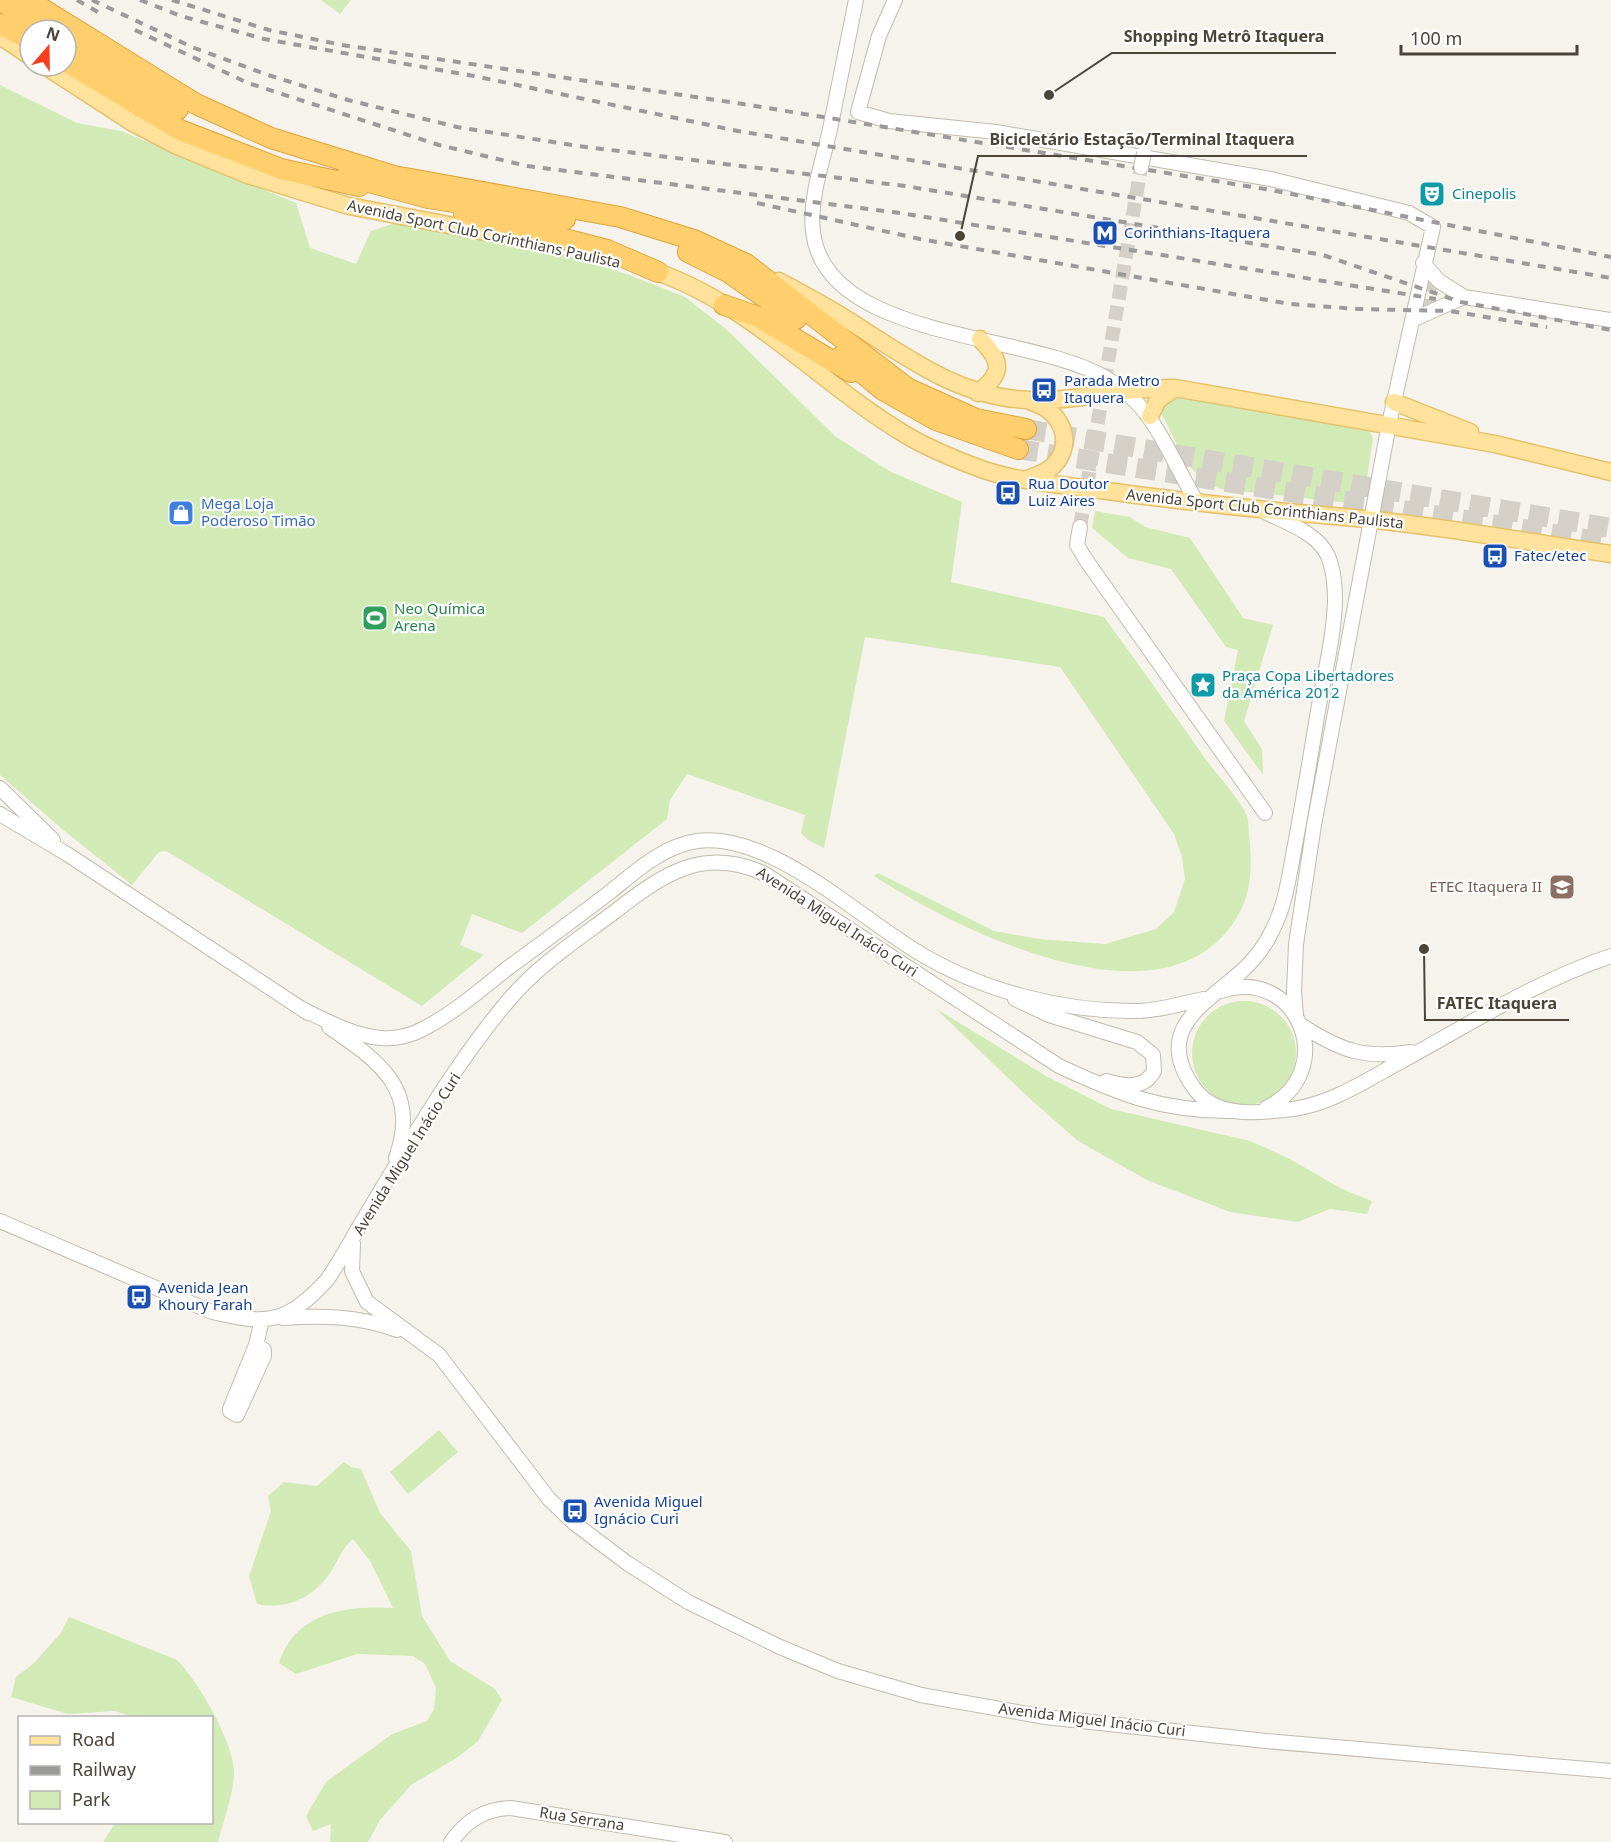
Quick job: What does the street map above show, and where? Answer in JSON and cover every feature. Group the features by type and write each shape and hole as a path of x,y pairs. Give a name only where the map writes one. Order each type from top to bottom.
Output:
{"highway":[{"path":"0,0 28,18"},
{"path":"28,0 196,104 271,138 394,176 620,217 694,240 746,264 907,388 976,419 1026,429"},
{"path":"0,24 18,34"},
{"name":"Avenida Sport Club Corinthians Paulista","path":"78,49 134,84 208,124 266,150 385,188 428,198 601,225 675,247 710,262 749,285 800,322 883,390 936,420 1018,449"},
{"path":"78,70 154,117 180,130 281,169 357,186 385,188"},
{"path":"428,198 478,218 607,250 658,272"},
{"path":"724,305 758,317 883,390"}],"main road":[{"path":"0,36 18,48"},
{"name":"Avenida Sport Club Corinthians Paulista","path":"64,78 133,123 175,145 248,175 349,207 544,243 658,272 724,305 777,340 905,435 942,454 980,469 1026,480 1198,504 1371,520 1611,554"},
{"path":"746,264 848,320 923,368 978,393 1027,400 1064,400 1125,391 1175,388 1495,444 1610,472"},
{"path":"978,393 996,377 998,369 993,353 980,339"},
{"path":"1150,416 1158,400 1175,388"},
{"path":"1026,480 1053,466 1065,440 1064,430 1054,416 1039,404 1027,400"},
{"path":"1394,402 1495,444"}],"street":[{"path":"856,0 815,199 814,239 828,268 857,299 892,315 980,339 1038,351 1091,369 1125,391 1150,416 1198,504"},
{"path":"895,0 879,36 858,112 889,121 996,132 1271,179 1409,213 1433,227 1423,263 1389,424 1314,825 1296,944 1298,1020 1306,1047 1304,1068 1295,1086 1280,1101 1261,1110"},
{"path":"1423,263 1439,281 1464,297 1611,320"},
{"path":"1412,320 1464,297"},
{"path":"1210,996 1243,970 1260,951 1273,930 1282,907 1308,771 1335,603 1332,567 1327,552 1294,526 1263,511"},
{"path":"1080,527 1077,545 1086,560 1265,813"},
{"path":"0,788 67,854"},
{"path":"0,814 67,854 300,1008 382,1066 394,1084 402,1106 404,1130 390,1177"},
{"name":"Avenida Miguel Inácio Curi","path":"300,1008 358,1033 380,1038 401,1037 418,1031 471,997 640,867 675,847 698,841 718,841 760,850 799,873 918,952 996,989 1040,1000 1112,1010 1157,1009 1210,996"},
{"name":"Avenida Miguel Inácio Curi","path":"1611,956 1539,986 1326,1100 1294,1109 1245,1113 1190,1111 1163,1106 1106,1088 1059,1066 765,873 743,863 725,861 692,864 657,882 623,905 551,960 509,999 470,1051 355,1234 351,1260 358,1287 367,1302 439,1355 464,1384 526,1473 574,1523 627,1563 688,1602 780,1647 838,1671 921,1695 1045,1717 1278,1742 1611,1771"},
{"path":"1210,996 1231,988 1248,987 1266,991 1283,1001 1298,1020"},
{"path":"996,989 1049,1015 1137,1042 1153,1054 1155,1064 1150,1078 1133,1085 1114,1083 1059,1066"},
{"name":"Avenida Miguel Inácio Curi","path":"1210,996 1192,1012 1184,1028 1180,1045 1181,1062 1187,1079 1197,1093 1212,1105 1229,1111"},
{"name":"Avenida Miguel Inácio Curi","path":"1298,1020 1344,1050 1383,1056 1422,1050"},
{"path":"0,1221 115,1268 193,1305 242,1319 262,1320 278,1319 315,1293 338,1264 355,1234"},
{"name":"Avenida Miguel Inácio Curi","path":"278,1319 317,1315 356,1318 415,1337"},
{"path":"256,1345 262,1320"},
{"name":"Rua Serrana","path":"451,1842 461,1829 478,1815 492,1809 511,1808 725,1842"},
{"path":"664,1842 678,1834"}],"green space":[{"path":"321,0 351,0 340,14"},
{"name":"Neo Química Arena","path":"0,85 77,123 121,131 296,203 310,248 356,264 371,231 398,222 558,252 629,275 685,297 726,329 835,436 889,471 962,502 951,582 1104,617 1244,809 1248,822 1251,856 1250,877 1246,897 1237,917 1204,952 1162,968 1113,971 1060,961 1007,944 956,922 874,876 878,873 994,931 1039,939 1105,944 1156,929 1174,912 1185,879 1182,857 1174,834 1060,667 865,637 824,848 808,840 801,833 805,815 687,774 670,800 667,819 522,933 472,914 460,945 484,955 422,1006 166,851 159,852 132,885 0,775"},
{"path":"1177,395 1368,428 1373,438 1365,492 1360,499 1349,503 1221,489 1210,484 1200,477 1185,458 1162,415 1164,405"},
{"path":"1095,511 1130,517 1145,527 1190,538 1243,618 1273,625 1244,721 1262,749 1263,775 1224,721 1238,650 1226,647 1171,569 1128,558 1092,528"},
{"path":"1244,1001 1264,1005 1281,1016 1292,1033 1296,1053 1292,1073 1281,1090 1264,1101 1244,1105 1224,1101 1207,1090 1196,1073 1192,1053 1196,1033 1207,1016 1224,1005"},
{"path":"935,1008 1046,1076 1111,1109 1250,1141 1288,1158 1342,1189 1372,1201 1367,1214 1330,1209 1298,1222 1230,1212 1147,1180 1078,1141 1028,1097"},
{"path":"439,1430 458,1452 408,1494 390,1472"},
{"path":"344,1462 351,1467 361,1469 380,1513 411,1551 422,1616 450,1661 495,1689 502,1700 478,1741 458,1757 411,1785 380,1820 368,1842 330,1842 331,1824 313,1831 306,1816 326,1782 392,1734 427,1721 434,1709 436,1688 425,1664 413,1656 357,1654 296,1674 279,1663 297,1632 324,1615 358,1608 393,1608 370,1561 353,1539 323,1582 298,1600 278,1605 257,1604 249,1576 271,1511 268,1496 284,1482 317,1486"},
{"path":"69,1617 177,1660 185,1670 213,1712 232,1758 234,1778 231,1796 218,1842 103,1842 114,1824 213,1824 213,1716 130,1716 115,1711 68,1714 11,1697 16,1677 33,1664 60,1634"}],"tunnel":[{"path":"1080,527 1141,167"},
{"path":"1435,308 1429,306 1427,301 1430,286 1439,281"},
{"path":"1026,429 1611,528"},
{"path":"1018,449 1611,543"}],"railway":[{"path":"77,0 98,12"},
{"path":"92,0 192,47 265,74 348,100 457,127 578,146 905,186 1323,255 1461,302 1611,330"},
{"path":"140,0 181,16 264,39 474,76 738,131 1611,278"},
{"path":"172,0 269,30 342,45 743,104 1271,190 1611,257"},
{"path":"135,30 248,83 439,145 527,166 900,213 1436,299"},
{"path":"757,203 920,239 1290,304 1358,309 1450,311 1547,327"}],"place":[{"name":"Shopping Metrô Itaquera","path":"1049,95"},
{"name":"Cinepolis","path":"1432,194"},
{"name":"Corinthians-Itaquera","path":"1105,233"},
{"name":"Bicicletário Estação/Terminal Itaquera","path":"960,236"},
{"name":"Parada Metro Itaquera","path":"1044,390"},
{"name":"Rua Doutor Luiz Aires","path":"1008,493"},
{"name":"Mega Loja Poderoso Timão","path":"181,513"},
{"name":"Fatec/etec","path":"1495,556"},
{"name":"Neo Química Arena","path":"375,618"},
{"name":"Praça Copa Libertadores da América 2012","path":"1203,685"},
{"name":"ETEC Itaquera II","path":"1562,887"},
{"name":"FATEC Itaquera","path":"1424,949"},
{"name":"Avenida Jean Khoury Farah","path":"139,1297"},
{"name":"Avenida Miguel Ignácio Curi","path":"575,1511"}]}
